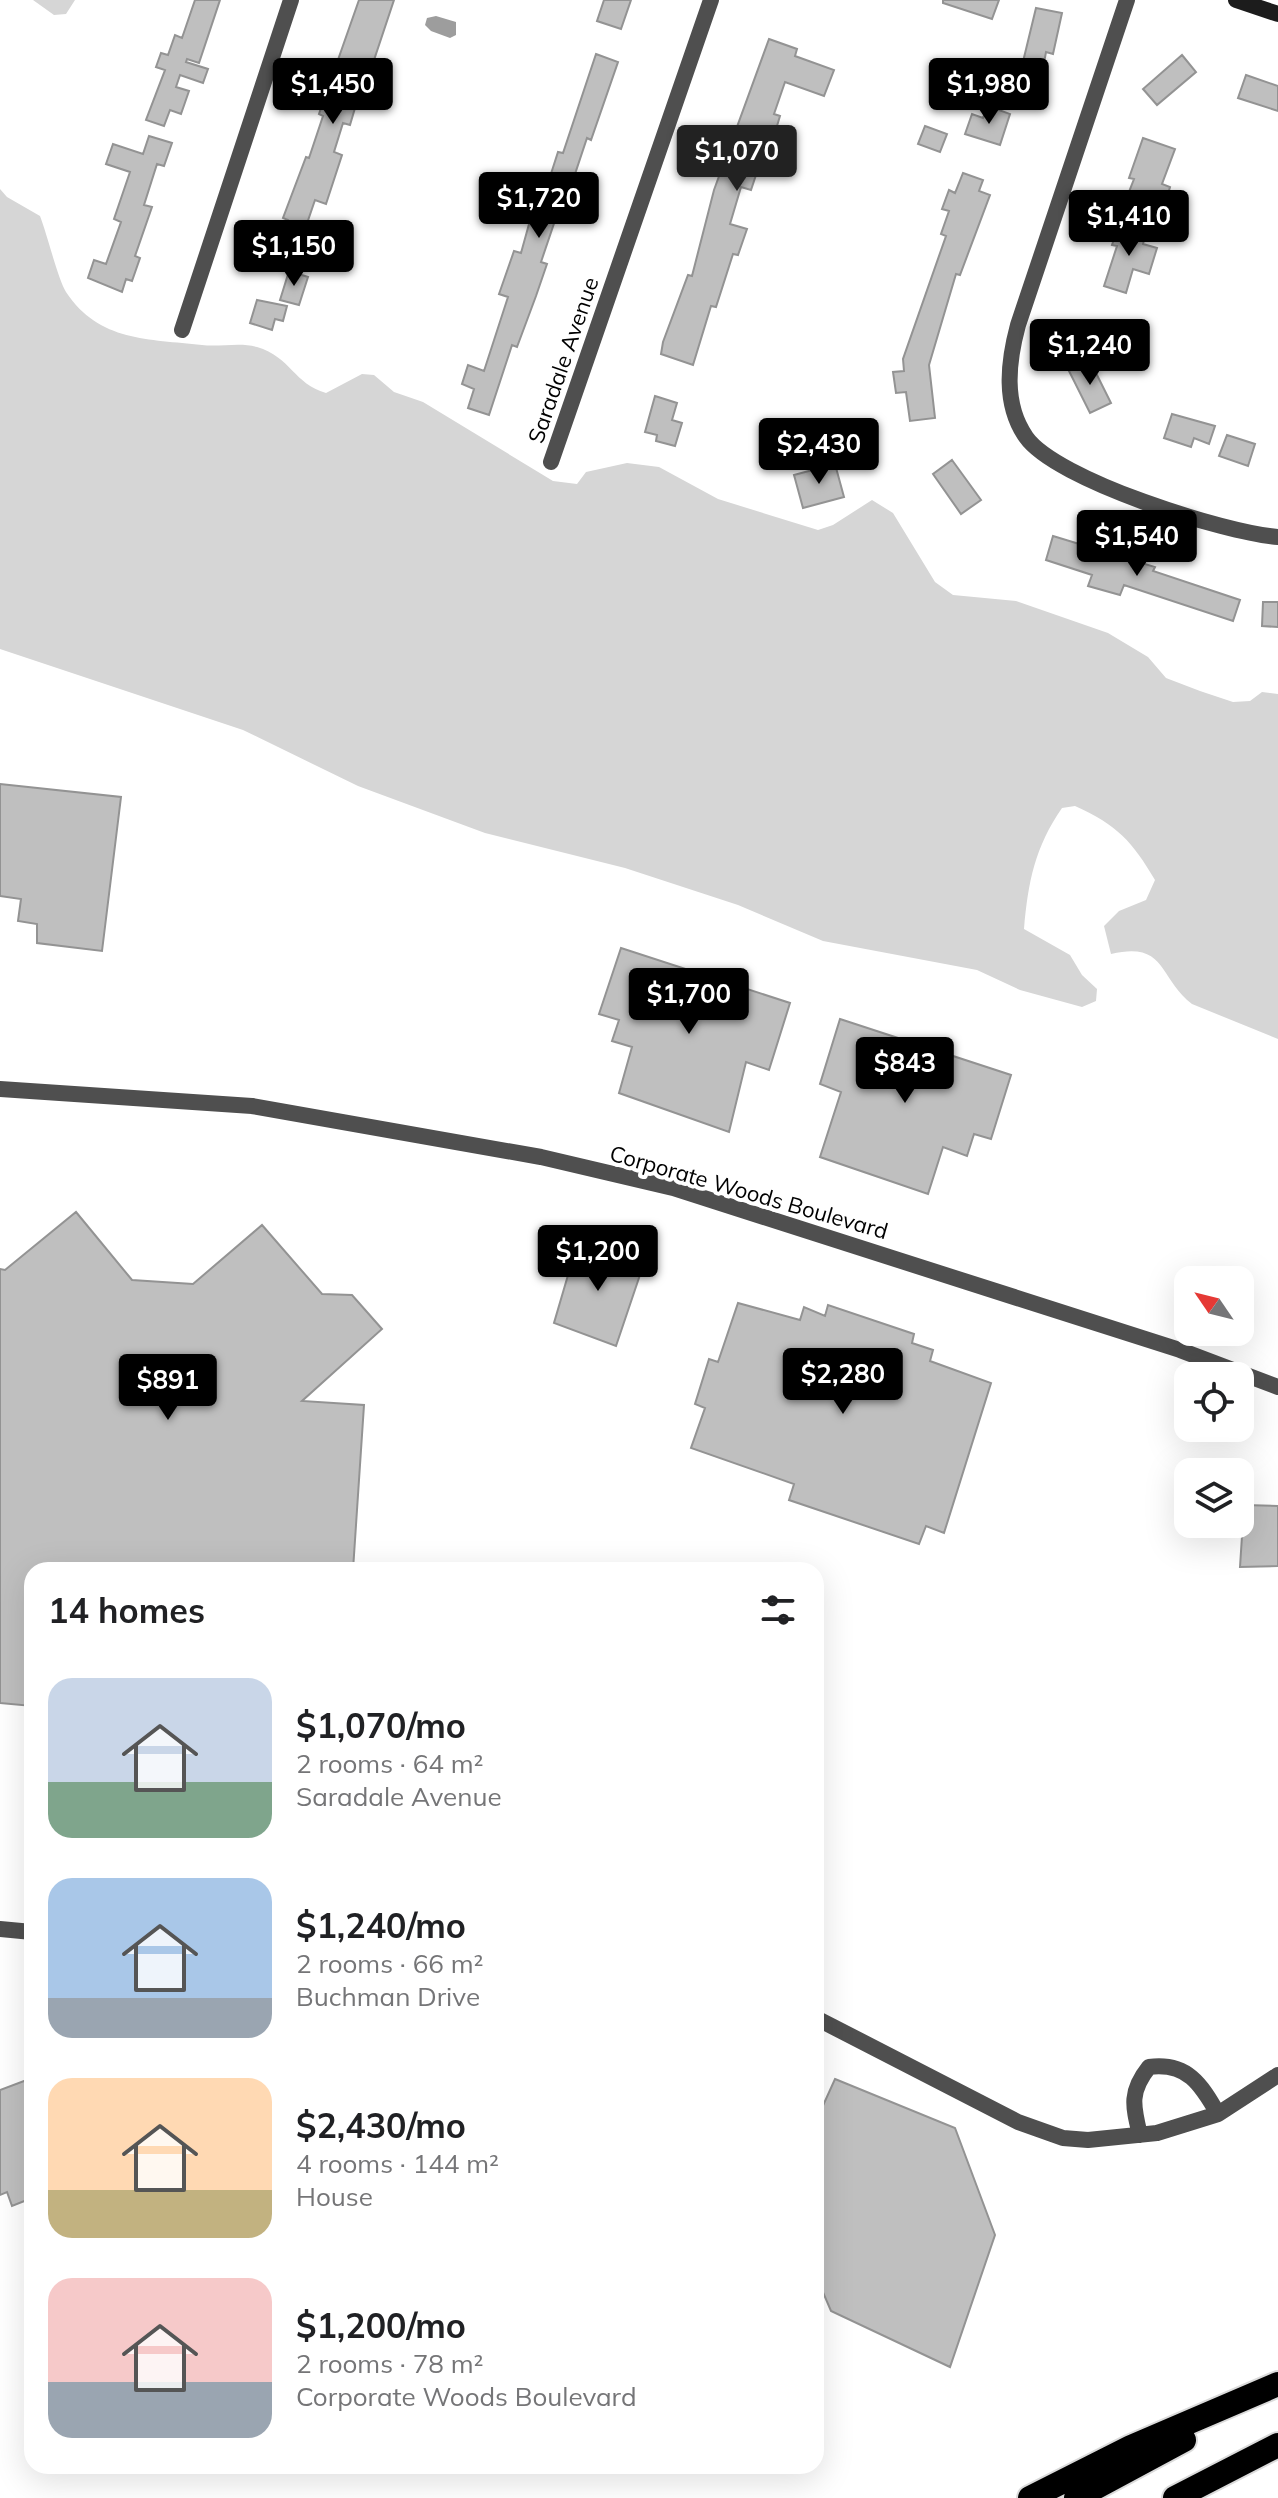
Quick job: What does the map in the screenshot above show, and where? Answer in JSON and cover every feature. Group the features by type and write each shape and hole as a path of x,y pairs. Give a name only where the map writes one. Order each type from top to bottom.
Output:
{"highway":[{"path":"1030,2498 1131,2447 1278,2384"},
{"path":"1076,2498 1278,2390"},
{"path":"1175,2498 1278,2445"}],"main road":[{"path":"1236,0 1278,14"}],"street":[{"path":"182,330 291,0"},
{"name":"Saradale Avenue","path":"551,462 711,0"},
{"path":"1127,0 1018,325 1010,367 1012,406 1027,438 1066,468 1218,526 1278,537"},
{"name":"Corporate Woods Boulevard","path":"0,1089 252,1106 541,1157 673,1188 1180,1350 1278,1387"},
{"path":"0,1929 24,1931"},
{"path":"824,2022 1039,2131 1088,2140 1140,2135 1218,2114 1278,2075"},
{"path":"1140,2135 1131,2100 1137,2081 1149,2067 1165,2065 1185,2069 1203,2088 1218,2114"}],"shaded area":[{"path":"33,0 75,0 66,14 54,15"},
{"path":"436,16 456,22 456,35 450,38 431,31 425,25 427,18"},
{"path":"0,189 7,197 40,216 66,292 94,321 110,329 144,339 257,347 278,357 306,383 326,393 362,374 374,375 394,392 423,402 553,481 577,484 586,472 627,463 659,467 718,499 818,530 833,525 872,500 893,513 935,582 953,595 1016,601 1108,633 1148,657 1166,678 1233,702 1250,701 1262,692 1278,694 1278,1039 1192,1004 1152,957 1129,951 1111,954 1104,926 1119,911 1146,900 1155,880 1139,855 1113,827 1075,806 1062,808 1039,851 1024,929 1070,955 1082,975 1097,989 1096,1001 1082,1007 1020,990 977,970 823,941 738,905 625,868 485,833 358,786 243,730 0,649"}],"building":[{"path":"195,0 220,0 199,63 187,59 186,62 208,69 203,83 180,75 176,87 189,91 181,114 170,110 164,126 146,120 165,70 156,67 161,53 168,55 175,35 182,38"},
{"path":"359,0 394,0 369,75 365,74 350,125 343,123 334,152 342,155 326,204 315,200 300,244 309,248 301,273 274,262 288,220 283,218 306,157 309,158 323,116 319,114"},
{"path":"604,0 631,0 621,29 597,21"},
{"path":"943,0 999,0 992,19 943,3"},
{"path":"1036,8 1062,13 1053,54 1046,52 1042,74 1021,70"},
{"path":"769,39 797,49 795,56 834,70 824,96 785,82 774,114 780,116 768,156 763,154 751,190 741,187 730,224 747,229 738,255 733,254 716,307 711,306 693,365 661,354 663,342 688,275 692,276 714,190"},
{"path":"596,54 618,62 591,140 587,138 569,192 565,191 541,262 547,264 517,347 512,345 489,415 468,408 474,389 462,384 468,365 484,371 508,297 499,294 514,251 521,253 542,177 549,180 558,152 563,153"},
{"path":"1182,55 1196,72 1157,105 1143,89"},
{"path":"1246,75 1278,86 1278,111 1238,98"},
{"path":"988,106 1010,114 1000,145 965,134 972,114 983,118"},
{"path":"925,126 947,134 940,152 918,144"},
{"path":"149,136 172,143 164,166 157,164 144,205 152,207 135,256 140,258 132,281 126,279 122,292 88,278 94,260 106,264 121,222 114,219 130,172 106,164 113,144 143,154"},
{"path":"1143,138 1175,149 1162,184 1170,187 1166,201 1154,197 1151,205 1127,197 1134,179 1129,178"},
{"path":"963,173 983,180 979,191 990,195 960,275 956,274 929,365 935,418 910,421 906,392 896,393 893,372 904,371 903,359 946,236 941,234 949,211 942,209 949,190 955,193"},
{"path":"1119,224 1146,233 1143,244 1157,248 1149,274 1133,269 1126,293 1104,286 1117,246 1112,245"},
{"path":"289,271 308,277 299,305 280,300"},
{"path":"257,300 287,306 283,321 275,319 272,330 250,323"},
{"path":"1090,361 1111,403 1090,413 1069,371"},
{"path":"655,396 677,403 672,420 682,423 675,446 656,441 657,435 645,432"},
{"path":"1172,414 1215,426 1209,444 1194,438 1191,447 1164,438"},
{"path":"1227,435 1255,444 1248,466 1219,456"},
{"path":"952,460 981,500 961,514 933,474"},
{"path":"835,464 844,497 803,508 794,475"},
{"path":"1053,536 1155,567 1153,571 1240,600 1233,621 1124,585 1120,595 1088,586 1092,575 1046,560"},
{"path":"1263,602 1278,602 1278,627 1262,626"},
{"path":"0,784 121,797 102,951 37,943 37,924 18,921 21,899 0,896"},
{"path":"621,948 790,1003 769,1070 746,1062 729,1132 619,1093 632,1047 612,1041 619,1020 599,1014"},
{"path":"840,1019 1011,1075 991,1139 974,1134 967,1156 943,1147 928,1194 820,1157 841,1092 820,1084"},
{"path":"76,1212 132,1280 193,1284 262,1225 322,1294 352,1295 382,1329 302,1401 364,1405 354,1562 24,1562 24,1705 0,1703 0,1269 5,1270"},
{"path":"578,1241 644,1263 616,1346 554,1323"},
{"path":"738,1303 800,1320 804,1307 825,1316 828,1305 914,1334 912,1343 933,1350 930,1361 991,1383 944,1533 926,1526 919,1544 789,1500 794,1484 691,1448 705,1408 695,1404 709,1359 718,1362"},
{"path":"1254,1505 1278,1506 1278,1566 1240,1567 1242,1538 1254,1538"},
{"path":"835,2079 955,2128 995,2235 950,2367 831,2311 824,2295 824,2103"},
{"path":"24,2081 24,2201 12,2206 7,2192 0,2195 0,2090"}]}
